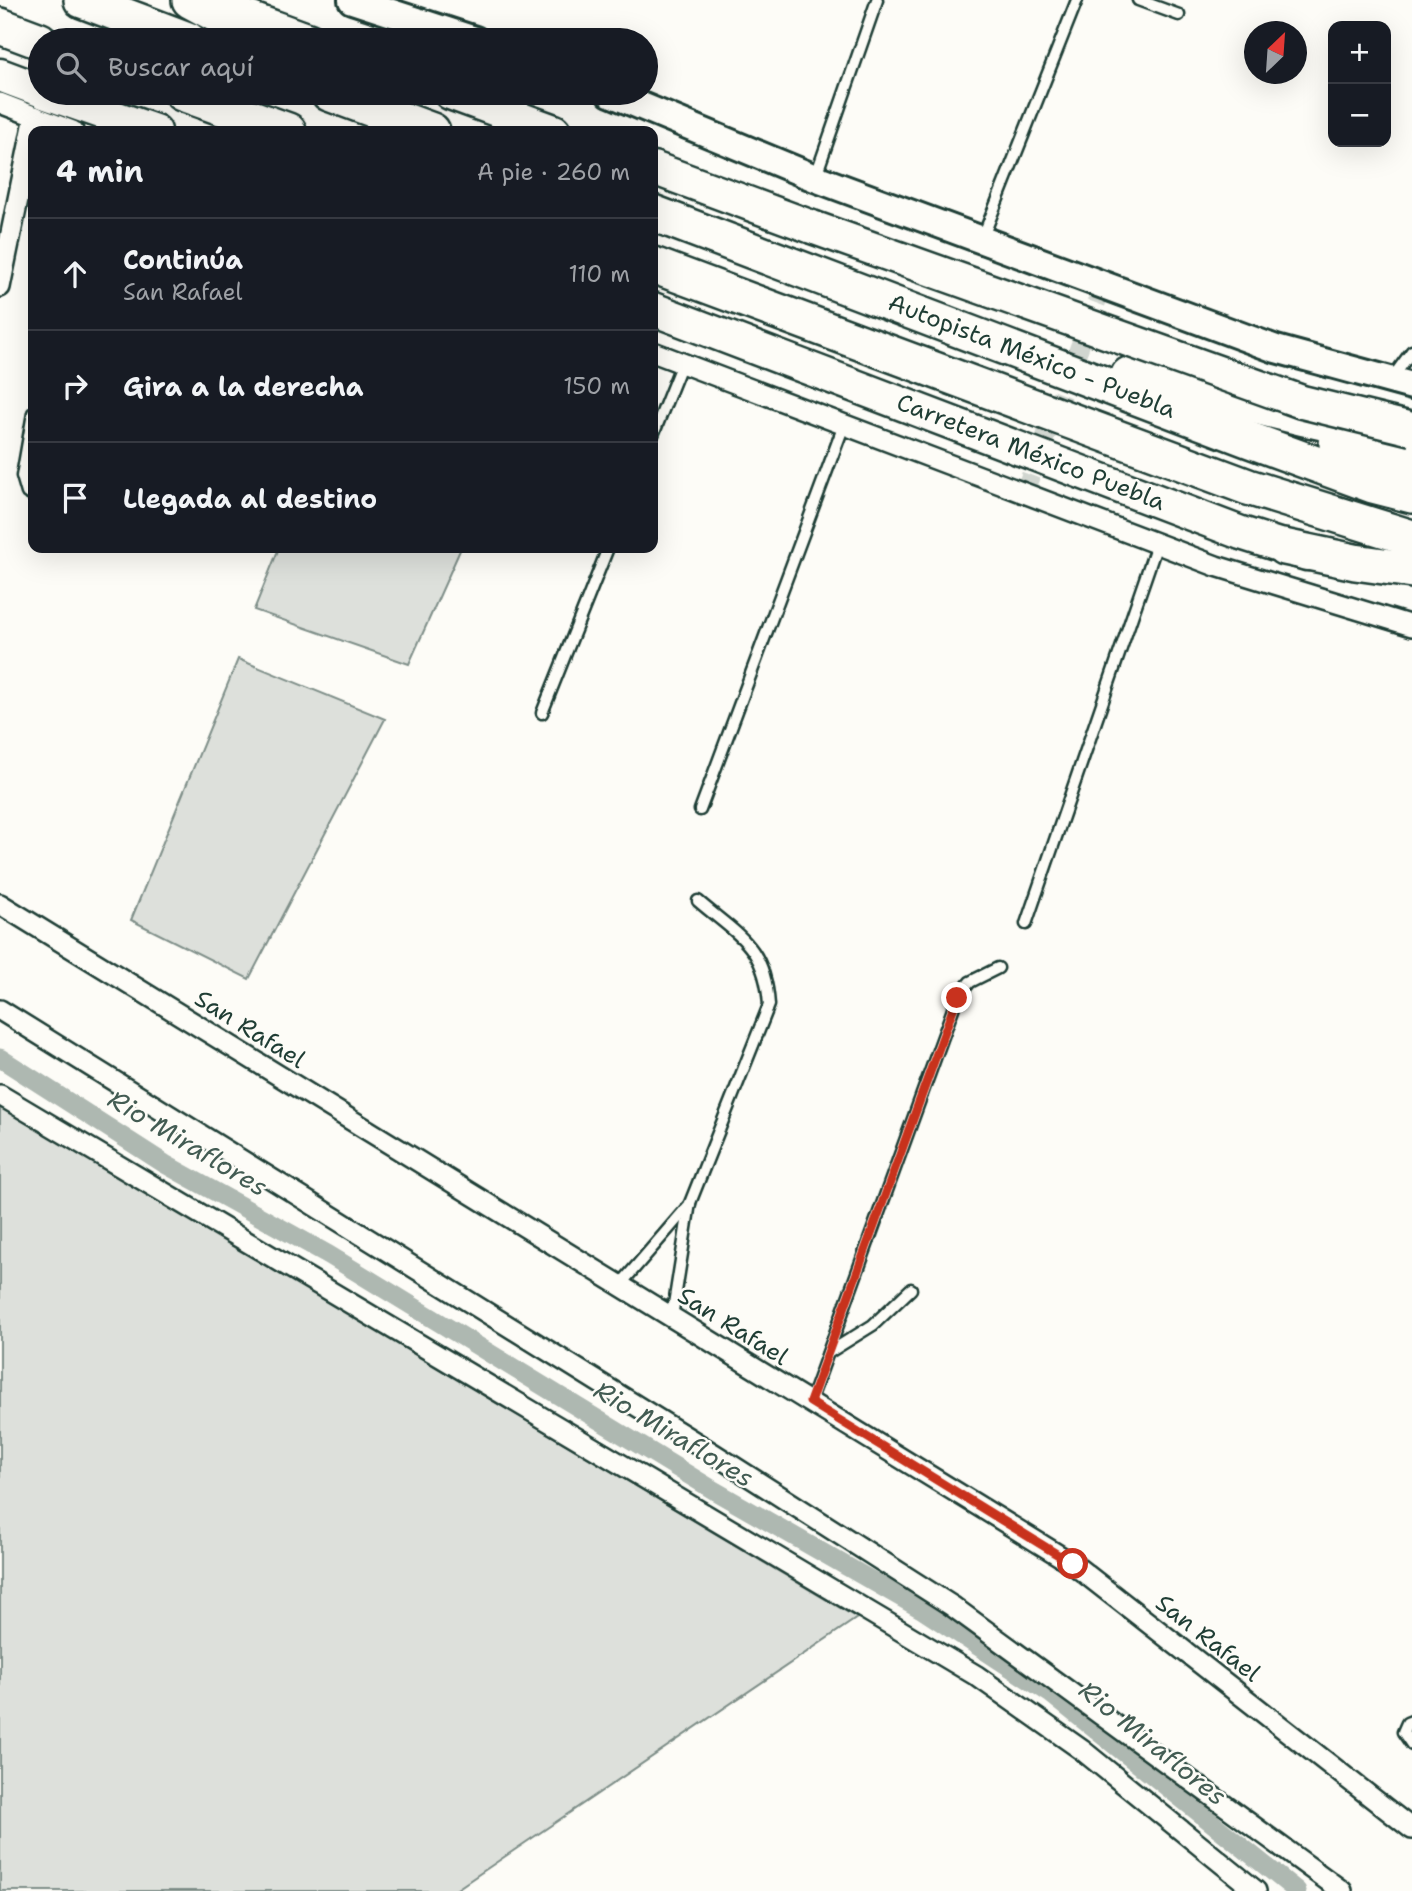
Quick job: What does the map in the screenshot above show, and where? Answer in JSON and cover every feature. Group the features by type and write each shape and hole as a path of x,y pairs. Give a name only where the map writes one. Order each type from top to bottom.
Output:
{"highway":[{"path":"82,0 156,28"},
{"path":"190,0 242,28"},
{"path":"201,0 277,28"},
{"path":"0,26 28,36"},
{"path":"0,75 28,92"},
{"path":"59,105 136,126"},
{"path":"179,105 219,126"},
{"path":"215,105 274,126"},
{"path":"362,105 418,126"},
{"path":"383,105 423,126"},
{"path":"483,105 540,126"},
{"path":"658,170 1302,402 1412,429"},
{"name":"Autopista México - Puebla","path":"658,215 1250,440 1373,485 1412,495"},
{"name":"Autopista México - Puebla","path":"658,267 1248,487 1412,538"},
{"name":"Carretera México Puebla","path":"658,311 1284,547 1412,586"},
{"path":"1039,358 1202,390 1320,424 1412,439"},
{"path":"1250,440 1358,446 1412,461"},
{"path":"1248,487 1412,557"},
{"path":"1284,547 1355,562 1412,570"}],"main road":[{"path":"352,0 438,28"},
{"path":"639,105 815,178 1276,349 1401,383"}],"street":[{"path":"0,103 28,101"},
{"path":"34,126 39,105"},
{"path":"45,105 69,126"},
{"path":"0,287 28,156"},
{"path":"658,354 1216,566 1412,626"},
{"name":"San Rafael","path":"0,904 1073,1564 1412,1829"},
{"path":"0,1010 690,1439 952,1606 1342,1891"},
{"path":"0,1095 977,1676 1082,1750 1256,1891"}],"lane":[{"path":"815,178 877,0"},
{"path":"982,240 1077,0"},
{"path":"1138,0 1179,15"},
{"path":"1401,383 1412,351"},
{"path":"658,423 682,363"},
{"path":"700,810 844,425"},
{"path":"28,442 22,476 28,494"},
{"path":"1026,924 1157,544"},
{"path":"542,713 606,553"},
{"path":"672,1317 690,1203 769,1004 767,975 752,948 698,901"},
{"path":"810,1402 957,998 970,982 998,968"},
{"path":"620,1285 690,1203"},
{"path":"828,1353 873,1325 911,1289"},
{"path":"1412,1721 1407,1723 1403,1732 1412,1745"}],"shaded area":[{"path":"277,553 459,553 409,664 254,610"},
{"path":"238,659 385,719 249,979 131,920"},
{"path":"0,1106 857,1618 454,1891 0,1891"}],"waterway":[{"name":"Rio Miraflores","path":"0,1058 165,1164 329,1255 715,1491 923,1610 1051,1694 1297,1891"}],"tunnel":[{"path":"1024,493 1103,285"}],"route":[{"path":"957,998 810,1402 1073,1564"}]}
